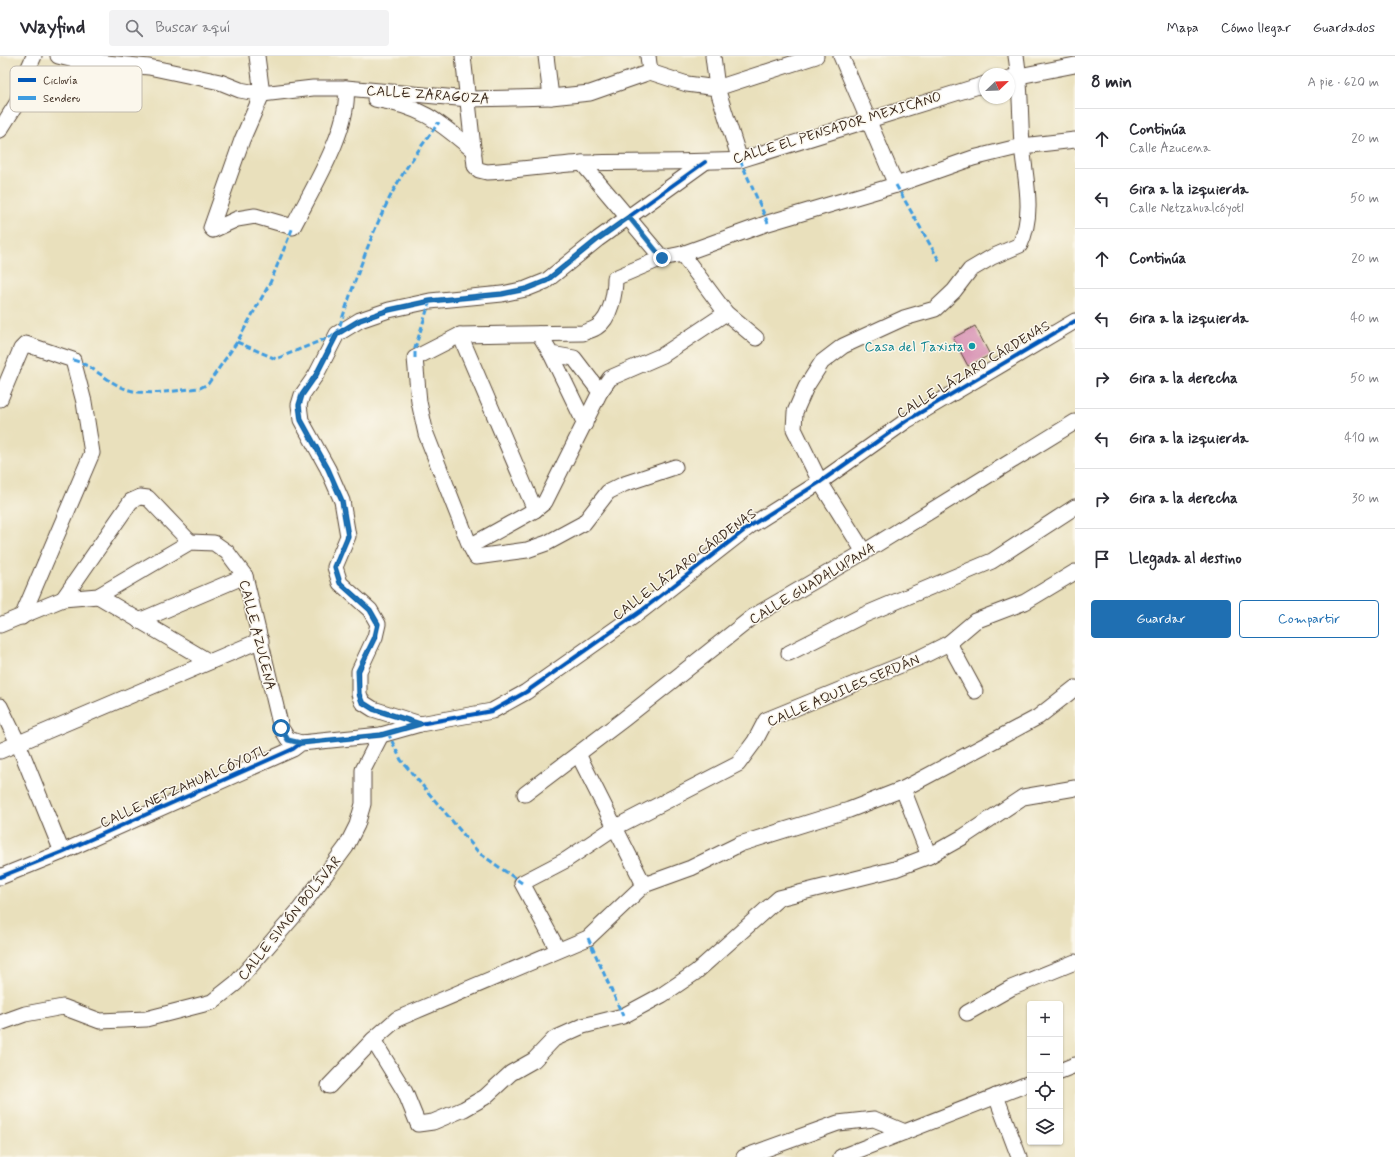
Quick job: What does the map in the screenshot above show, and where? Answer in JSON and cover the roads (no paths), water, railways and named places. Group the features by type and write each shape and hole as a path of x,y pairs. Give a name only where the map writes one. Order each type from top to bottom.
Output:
{"street":[{"path":"29,66 34,56"},
{"path":"58,56 74,60 138,66"},
{"path":"257,56 262,94 242,140 211,228 213,230 237,219 255,216 293,227 337,139 347,92"},
{"path":"463,56 475,158"},
{"path":"546,56 551,97"},
{"path":"648,56 650,72 687,84 716,88 816,56"},
{"path":"713,56 716,88 740,160"},
{"path":"841,56 896,185"},
{"path":"1015,68 1016,56"},
{"path":"1015,77 1075,65"},
{"path":"142,66 220,82 240,90 262,94 313,88 347,92 397,102 417,109 439,122 475,158"},
{"name":"CALLE ZARAGOZA","path":"347,92 469,99 551,97 590,93 650,72"},
{"name":"CALLE EL PENSADOR MEXICANO","path":"475,158 479,170 487,172 582,164 740,160 979,86"},
{"path":"864,552 820,482 794,429 795,412 806,387 822,362 843,346 904,318 935,309 954,291 970,270 992,257 1020,245 1026,231 1028,217 1028,178 1022,146 1015,86"},
{"path":"0,130 11,112"},
{"path":"675,466 624,484 608,492 584,523 547,543 527,550 476,557 470,546 426,434 419,402 415,358 460,335 583,334 599,327 611,307 615,278 662,258 682,254 768,223 896,185 973,158 1022,146 1075,140"},
{"path":"420,724 373,709 362,702 359,694 358,671 375,637 378,624 370,610 340,583 335,567 348,536 342,501 328,469 301,420 299,405 302,395 316,375 337,334 360,320 389,310 424,302 502,294 526,289 546,281 598,239 705,162"},
{"path":"582,164 629,217 662,258"},
{"path":"682,254 726,313 756,338"},
{"path":"470,546 535,510 545,502 600,392 610,378 663,355 726,313"},
{"name":"CALLE LÁZARO CÁRDENAS","path":"381,735 420,724 492,711 526,692 641,611 750,526 820,482 906,421 1075,321"},
{"path":"539,334 551,354 585,424"},
{"path":"460,335 535,510"},
{"path":"0,399 21,349 26,344 73,360 84,402 92,453 22,617"},
{"path":"551,354 574,358 600,392"},
{"name":"CALLE GUADALUPANA","path":"524,794 578,754 754,616 864,552 1075,422"},
{"path":"0,625 63,599 98,596 190,542 148,498 140,497 131,501 63,599"},
{"path":"789,652 864,615 992,561 1075,507"},
{"name":"CALLE AZUCENA","path":"190,542 214,543 227,552 245,576 281,728 288,740 301,743"},
{"name":"CALLE AQUILES SERDÁN","path":"558,950 522,883 566,860 614,828 738,764 755,741 766,720 923,656 949,643 975,622 1025,602 1075,572"},
{"path":"139,621 245,576"},
{"path":"98,596 208,661"},
{"path":"0,752 208,661 261,640"},
{"path":"949,643 975,691"},
{"path":"329,1086 373,1040 397,1019 502,976 588,938 644,885 691,868 740,844 849,810 903,788 1038,717 1075,688"},
{"path":"0,706 18,743 62,852"},
{"name":"CALLE NETZAHUALCÓYOTL","path":"0,877 62,852 292,749 301,743 381,735"},
{"name":"CALLE SIMÓN BOLÍVAR","path":"0,1023 25,1014 63,1007 100,1021 146,1019 212,1002 236,983 271,944 346,847 357,825 363,804 363,770 381,735"},
{"path":"578,754 644,885"},
{"path":"903,788 929,856"},
{"path":"373,1040 405,1092 418,1124 433,1122 464,1109 485,1097 511,1074 534,1060 554,1039 584,1026 623,1016 662,996 696,972 779,898 895,869 929,856 963,837 1024,797 1075,788"},
{"path":"967,1013 1011,988 1075,962"},
{"path":"1063,1070 1075,1065"},
{"path":"841,1157 1027,1084"},
{"path":"996,1096 1019,1157"},
{"path":"744,1157 838,1123 874,1119 905,1132"}],"place":[{"name":"Casa del Taxista","path":"972,346"}]}
